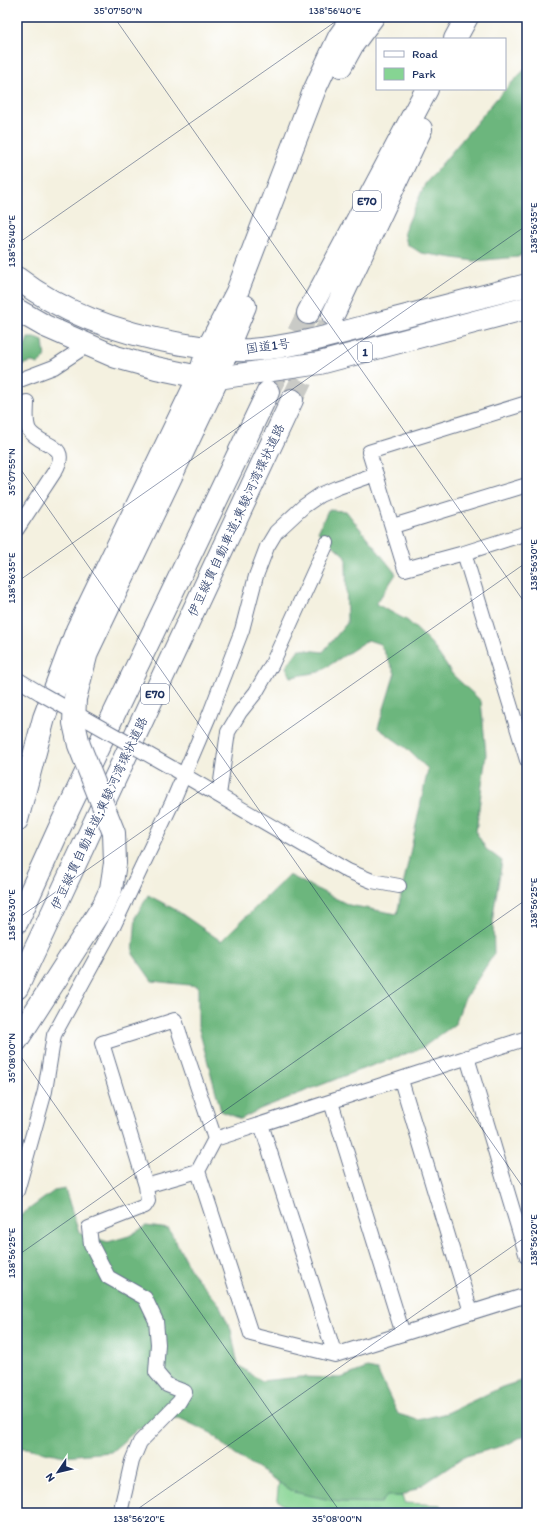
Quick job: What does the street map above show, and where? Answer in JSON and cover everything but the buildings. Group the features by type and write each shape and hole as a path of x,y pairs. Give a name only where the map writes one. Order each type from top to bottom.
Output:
{"highway":[{"path":"17,1040 103,906 111,889 115,863 114,833 79,745 74,724 75,698 87,652 208,377 237,292 325,66 339,37 353,17"},
{"path":"217,349 285,205 328,93 353,44 373,17"},
{"path":"456,38 467,17"},
{"path":"461,38 470,17"},
{"name":"E70","path":"308,313 426,90"},
{"name":"E70","path":"332,315 439,90"},
{"name":"国道1号","path":"17,278 31,289 68,310 104,325 151,339 217,349 251,350 332,335 527,285"},
{"name":"国道1号","path":"17,310 45,326 86,346 116,357 156,368 208,377 327,361 527,308"},
{"path":"17,820 44,718 77,630 208,377"},
{"name":"伊豆縦貫自動車道;東駿河湾環状道路","path":"17,922 65,815 268,392"},
{"name":"伊豆縦貫自動車道;東駿河湾環状道路","path":"17,988 292,400"}],"street":[{"path":"17,381 59,364 86,346"},
{"path":"17,405 27,402 27,423 29,430 54,447 61,458 61,462 17,529"},
{"path":"527,403 369,452 405,569 464,553 527,533"},
{"path":"17,1191 45,1091 54,1035 134,884 177,772 210,716 242,630 262,559 276,532 304,506 320,495 376,474"},
{"path":"393,526 527,485"},
{"path":"219,795 228,732 240,712 256,692 272,664 327,543"},
{"path":"464,553 527,760"},
{"path":"17,679 348,871 372,881 399,886"},
{"path":"120,1513 132,1461 140,1442 179,1402 185,1392 167,1385 156,1372 158,1344 156,1321 145,1298 108,1277 91,1244 89,1228 145,1206 148,1201 146,1186 102,1043 175,1020 215,1139"},
{"path":"146,1186 198,1171 215,1139 527,1038"},
{"path":"467,1057 527,1258"},
{"path":"401,1080 471,1312"},
{"path":"331,1102 403,1334"},
{"path":"261,1124 335,1355"},
{"path":"198,1171 251,1334 335,1355 527,1295"}],"green space":[{"path":"527,67 527,251 518,257 474,261 421,253 407,244 404,232 425,184 506,89"},
{"path":"28,338 36,338 43,341 45,358 38,364 32,362 21,365 19,360"},
{"path":"328,510 346,511 396,574 376,604 408,621 431,643 453,675 481,701 486,754 476,832 486,849 502,861 493,915 494,954 464,1000 455,1024 422,1048 354,1072 260,1109 241,1119 221,1111 198,1026 198,986 152,981 133,954 136,916 148,895 176,910 221,941 289,875 349,905 397,914 428,769 406,748 378,728 395,673 380,644 368,640 319,672 291,677 286,667 299,649 323,652 347,623 346,557 318,532"},
{"path":"65,1189 79,1233 108,1242 129,1236 146,1226 169,1229 191,1271 219,1304 231,1330 238,1365 261,1381 301,1377 341,1378 367,1368 377,1370 398,1414 418,1420 447,1413 502,1387 527,1379 527,1434 506,1445 466,1456 424,1484 402,1496 387,1496 381,1503 339,1502 294,1492 234,1454 211,1433 179,1418 156,1421 138,1429 111,1452 64,1456 26,1448 17,1448 17,1218 54,1191"},
{"path":"279,1481 294,1492 402,1496 404,1503 441,1505 445,1511 444,1513 292,1513 277,1499"}],"tunnel":[{"path":"268,392 308,313"},
{"path":"292,400 329,324"}]}
